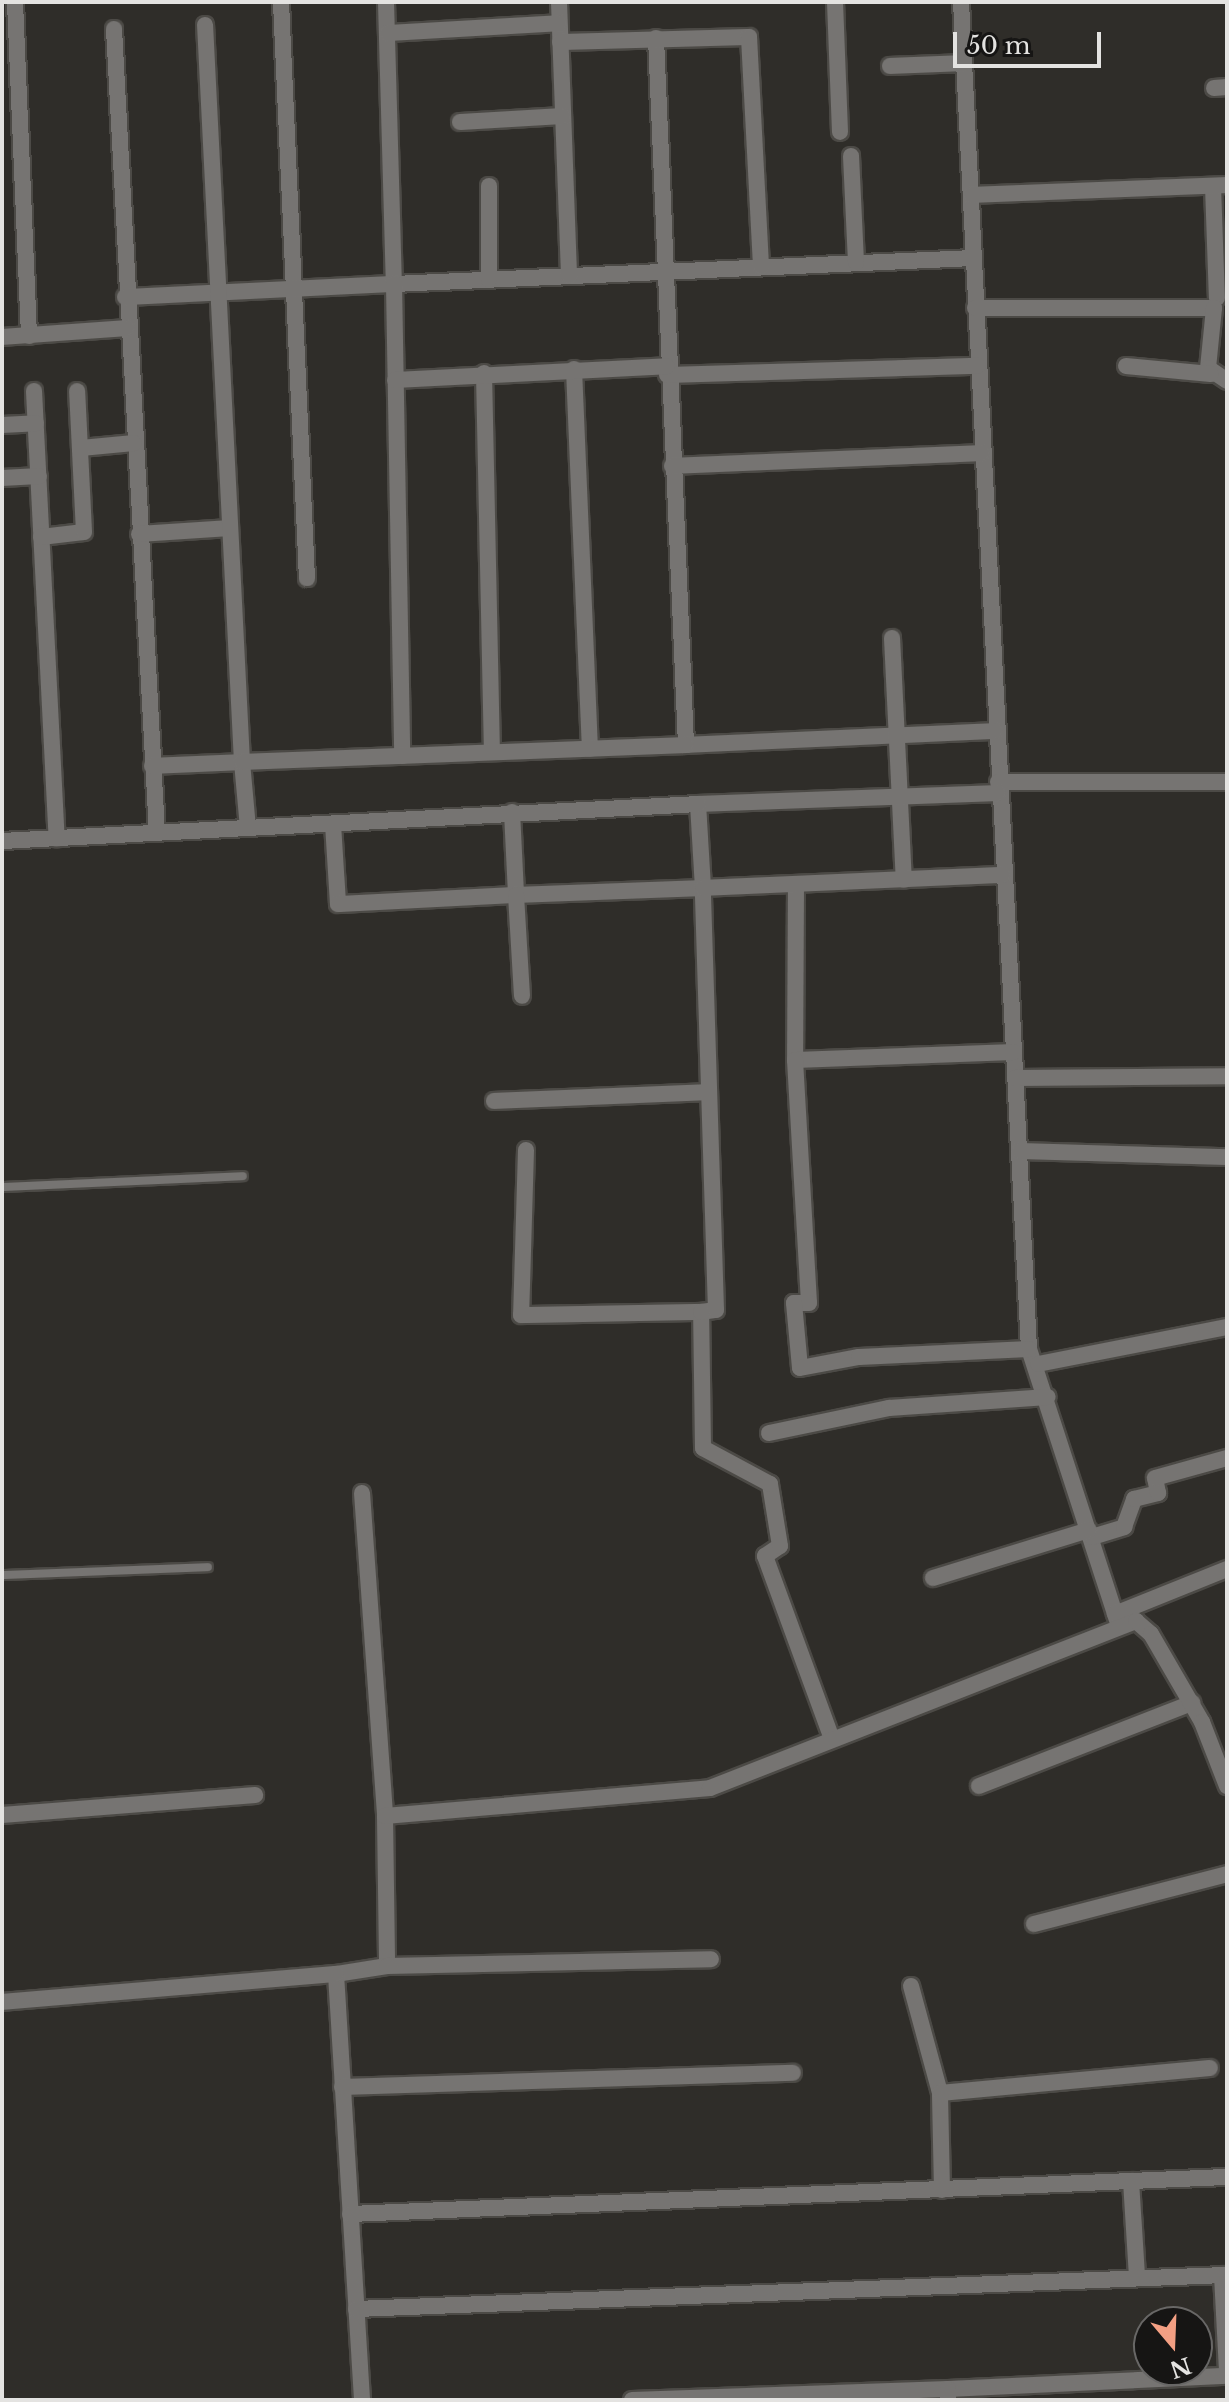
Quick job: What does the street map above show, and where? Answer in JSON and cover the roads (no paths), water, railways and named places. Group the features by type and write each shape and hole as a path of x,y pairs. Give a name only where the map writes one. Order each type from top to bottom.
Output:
{"street":[{"path":"15,2 29,336"},
{"path":"281,2 297,288 307,578"},
{"path":"386,2 402,756"},
{"path":"559,2 569,276"},
{"path":"835,2 840,132"},
{"path":"961,2 995,731 1033,1357 1117,1618"},
{"path":"388,33 559,23"},
{"path":"205,25 242,762 248,828"},
{"path":"114,29 125,297 157,833"},
{"path":"560,42 749,37 761,267"},
{"path":"656,38 662,272 686,745"},
{"path":"890,66 964,63"},
{"path":"460,122 563,116"},
{"path":"851,156 856,263"},
{"path":"489,186 489,280"},
{"path":"971,195 1220,186 1219,299 1211,374"},
{"path":"125,297 973,258"},
{"path":"975,308 1219,299"},
{"path":"2,337 127,328"},
{"path":"395,380 574,369 978,366"},
{"path":"1126,366 1211,374 1227,381"},
{"path":"574,369 590,749"},
{"path":"484,373 492,752"},
{"path":"34,391 57,838"},
{"path":"41,537 84,532 77,391"},
{"path":"2,425 36,423"},
{"path":"81,448 134,443"},
{"path":"672,466 982,453"},
{"path":"2,478 39,476"},
{"path":"139,534 230,528"},
{"path":"892,638 904,880"},
{"path":"152,766 995,731"},
{"path":"2,841 512,812 900,796 998,787 1227,782"},
{"path":"526,1150 521,1315 716,1310 698,804"},
{"path":"512,812 522,996"},
{"path":"333,824 338,904 1003,875"},
{"path":"796,884 795,1060 809,1303 794,1303 800,1368 859,1357 1033,1357 1227,1327"},
{"path":"795,1060 1014,1052"},
{"path":"1015,1078 1227,1076"},
{"path":"494,1101 709,1092"},
{"path":"1020,1151 1227,1157"},
{"path":"701,1312 703,1448 770,1484 780,1546 765,1556 832,1739"},
{"path":"769,1433 889,1408 1048,1397"},
{"path":"933,1578 1124,1527 1134,1499 1158,1493 1155,1478 1227,1458"},
{"path":"362,1493 385,1816 387,1966"},
{"path":"385,1816 710,1788 832,1739 1227,1569"},
{"path":"1117,1618 1136,1621 1151,1634 1192,1703 1227,1786"},
{"path":"979,1786 1192,1703"},
{"path":"2,1815 255,1795"},
{"path":"1034,1924 1227,1874"},
{"path":"2,2002 336,1974 387,1966 711,1959"},
{"path":"336,1974 362,2400"},
{"path":"911,1986 940,2093 942,2190"},
{"path":"940,2093 1210,2068"},
{"path":"342,2087 793,2073"},
{"path":"350,2214 1227,2177"},
{"path":"1131,2181 1137,2276"},
{"path":"356,2309 1137,2276 1224,2275 1227,2369"},
{"path":"632,2400 948,2394 1227,2376"}],"lane":[{"path":"2,1187 243,1176"},
{"path":"2,1575 208,1567"}]}
